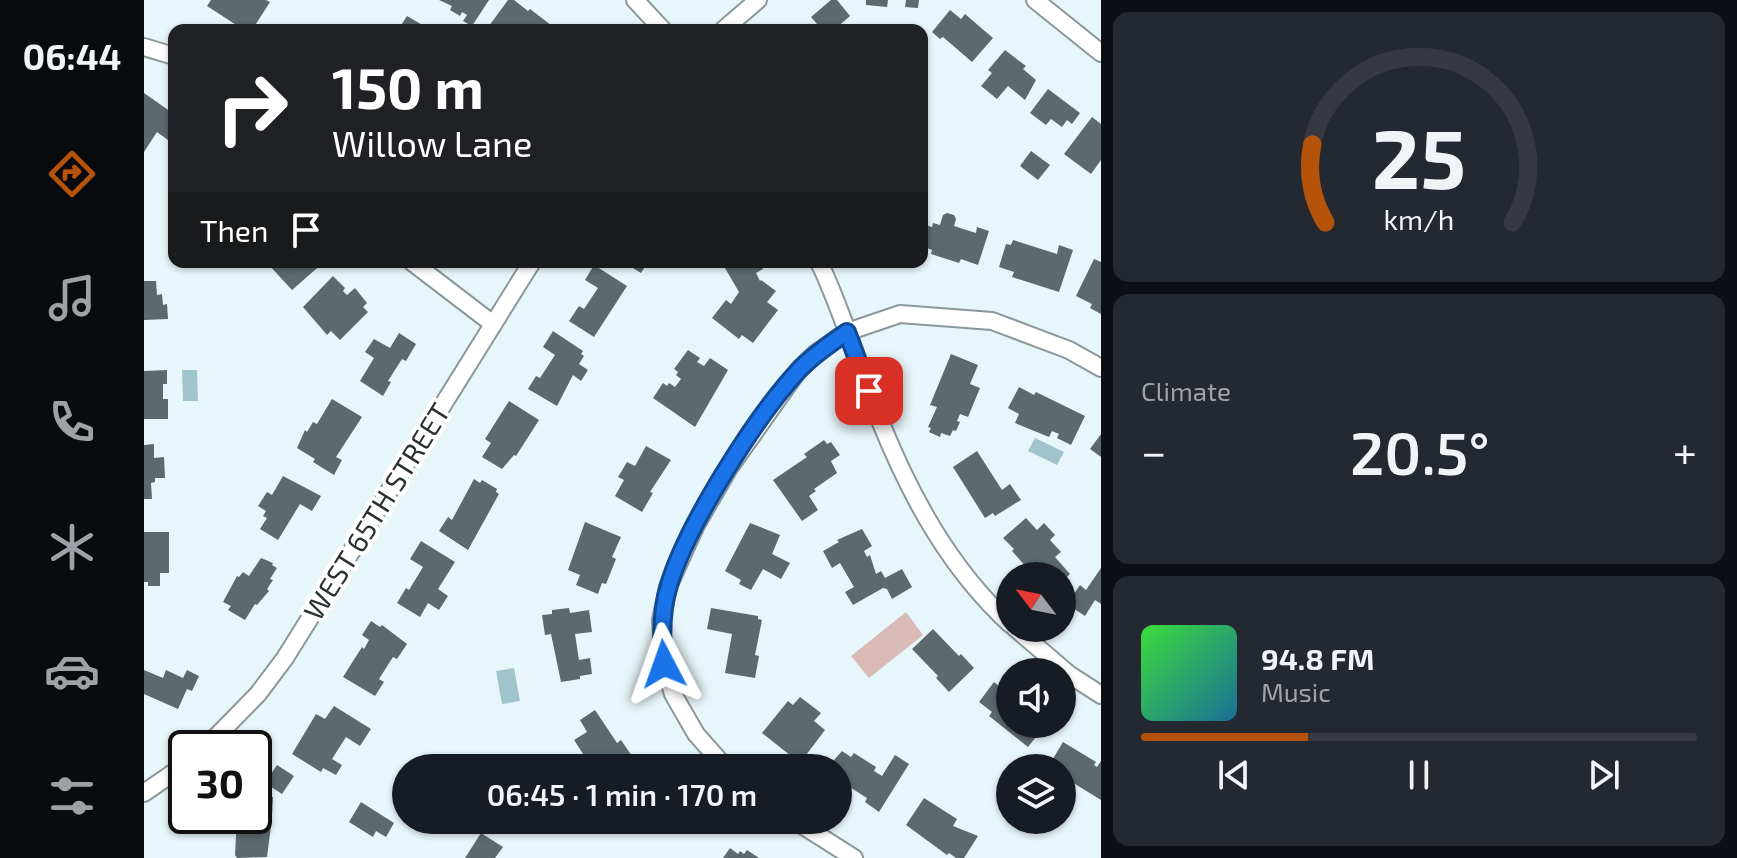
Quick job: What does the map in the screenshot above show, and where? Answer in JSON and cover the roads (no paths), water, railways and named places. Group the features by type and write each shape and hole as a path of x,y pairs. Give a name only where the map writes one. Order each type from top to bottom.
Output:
{"street":[{"path":"635,0 657,24"},
{"path":"730,24 758,0"},
{"path":"1035,0 1101,53"},
{"path":"144,47 168,54"},
{"path":"420,268 493,324"},
{"name":"WEST 65TH STREET","path":"223,730 258,694 285,658 528,268"},
{"path":"821,268 880,422 913,496 966,575 996,608"},
{"path":"714,754 696,734 673,694 664,664 661,620 668,587 696,525 762,418 815,354 847,332 900,314 992,321 1069,350 1101,368"},
{"path":"1030,642 1101,695"},
{"path":"144,793 168,776"},
{"path":"816,834 854,858"}],"water":[{"path":"182,370 197,370 198,401 183,401"},
{"path":"1035,438 1064,452 1057,465 1028,451"},
{"path":"514,668 520,701 502,704 496,671"}]}
